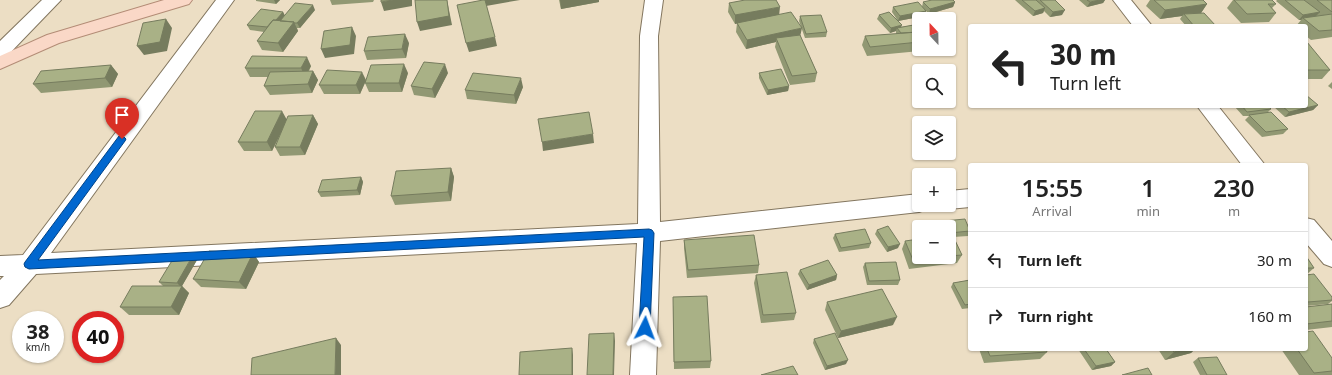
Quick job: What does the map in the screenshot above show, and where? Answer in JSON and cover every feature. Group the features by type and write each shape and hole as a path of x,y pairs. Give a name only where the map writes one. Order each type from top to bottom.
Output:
{"main road":[{"path":"0,63 53,40 183,0"}],"street":[{"path":"0,52 52,0"},
{"path":"0,297 29,264 225,0"},
{"path":"643,375 649,233 649,36 654,0"},
{"path":"1122,0 1141,24"},
{"path":"1209,108 1252,163"},
{"path":"956,199 968,198"},
{"path":"0,266 649,233 912,204"},
{"path":"1308,229 1332,257"}],"building":[{"path":"381,0 393,0 381,2"},
{"path":"415,0 447,0 449,16 417,22"},
{"path":"485,0 495,37 466,43 457,5"},
{"path":"745,0 776,0 780,7 735,15 729,3"},
{"path":"932,0 953,0 955,2 930,9 923,2"},
{"path":"1022,0 1036,0 1045,8 1035,11"},
{"path":"1040,0 1055,0 1065,10 1053,12"},
{"path":"1087,0 1100,0 1090,2"},
{"path":"1154,0 1203,0 1207,4 1165,10"},
{"path":"1234,0 1272,0 1276,4 1268,4 1276,13 1247,14"},
{"path":"1285,0 1304,0 1320,12 1303,15"},
{"path":"1317,0 1332,0 1332,12"},
{"path":"918,2 926,11 912,12 912,14 900,16 893,7"},
{"path":"295,3 313,5 297,23 280,21"},
{"path":"261,9 283,12 267,27 247,25"},
{"path":"791,12 802,28 747,40 737,23"},
{"path":"889,12 902,25 891,28 879,15"},
{"path":"1204,13 1214,24 1192,24 1184,14"},
{"path":"1332,14 1332,30 1319,31 1303,18"},
{"path":"821,15 827,32 806,34 800,16"},
{"path":"166,19 160,42 137,46 143,23"},
{"path":"273,20 294,22 278,43 257,41"},
{"path":"912,25 912,32 901,33 897,28"},
{"path":"352,27 350,45 321,49 324,31"},
{"path":"912,32 912,43 870,47 865,36"},
{"path":"405,34 402,49 364,51 368,37"},
{"path":"800,35 817,73 792,76 776,38"},
{"path":"1308,43 1330,70 1308,70"},
{"path":"252,56 307,57 301,68 245,68"},
{"path":"424,62 445,64 432,89 411,86"},
{"path":"404,64 399,83 365,83 371,65"},
{"path":"111,65 105,78 33,84 41,71"},
{"path":"781,69 789,86 768,90 759,73"},
{"path":"327,70 362,72 356,85 319,85"},
{"path":"313,71 308,84 264,86 270,72"},
{"path":"473,73 521,78 514,95 465,90"},
{"path":"1308,97 1318,105 1308,107"},
{"path":"1244,108 1271,109 1247,112"},
{"path":"1284,108 1306,108 1289,112"},
{"path":"255,111 282,111 267,142 238,142"},
{"path":"589,112 593,134 542,142 538,119"},
{"path":"1271,112 1288,129 1266,132 1249,115"},
{"path":"313,115 300,147 275,147 288,116"},
{"path":"451,168 448,192 391,196 396,171"},
{"path":"361,177 357,190 318,192 322,180"},
{"path":"965,219 968,231 956,232 956,220 954,220"},
{"path":"888,226 900,244 888,247 877,230"},
{"path":"865,229 871,243 841,248 835,234"},
{"path":"754,235 759,265 688,270 684,240"},
{"path":"912,240 912,258 905,241"},
{"path":"956,242 962,255 956,255"},
{"path":"209,251 253,253 239,282 193,279"},
{"path":"176,254 193,255 177,283 159,282"},
{"path":"1308,259 1314,268 1308,268"},
{"path":"828,260 837,275 809,285 800,270"},
{"path":"896,262 900,280 869,281 865,263"},
{"path":"787,272 796,313 763,315 756,275"},
{"path":"1314,274 1332,297 1332,300 1308,302 1308,275"},
{"path":"968,280 968,304 965,305 953,283"},
{"path":"132,286 182,286 171,307 120,307"},
{"path":"882,289 897,317 841,331 827,302"},
{"path":"707,296 711,361 674,362 673,297"},
{"path":"1332,304 1332,321 1308,324 1308,307"},
{"path":"1313,331 1332,358 1332,371 1314,373 1298,351 1308,351 1308,332"},
{"path":"614,333 613,375 587,375 589,334"},
{"path":"835,333 848,360 827,366 814,339"},
{"path":"336,338 335,375 251,375 252,358"},
{"path":"572,348 572,375 519,375 520,352"},
{"path":"988,351 1047,352 990,356"},
{"path":"1085,351 1107,351 1115,362 1096,366"},
{"path":"1217,357 1227,375 1207,375 1198,358"},
{"path":"793,366 798,375 761,375"},
{"path":"1148,368 1152,375 1122,375"}],"route":[{"path":"122,139 29,264 649,233 645,328"}]}
